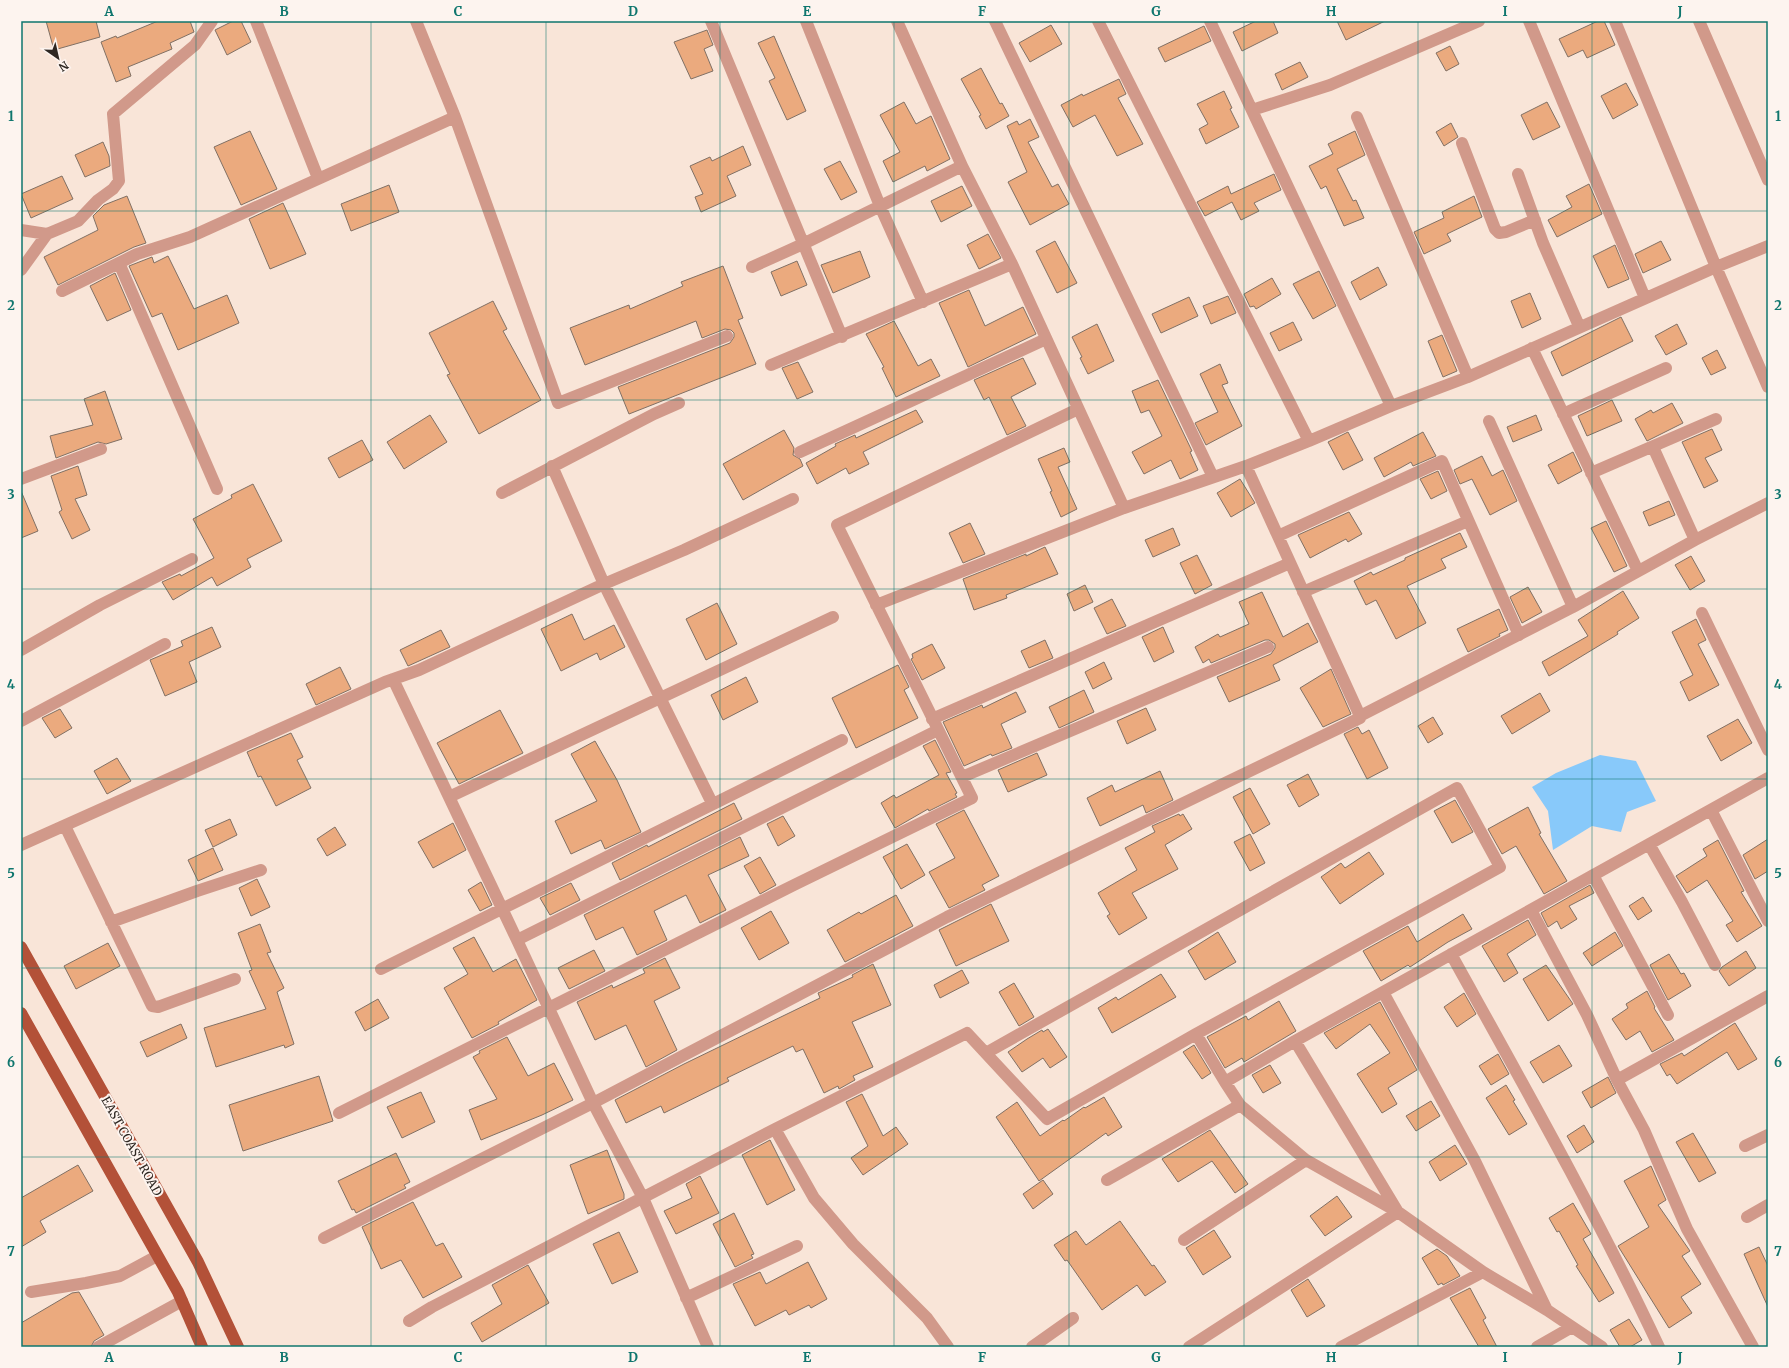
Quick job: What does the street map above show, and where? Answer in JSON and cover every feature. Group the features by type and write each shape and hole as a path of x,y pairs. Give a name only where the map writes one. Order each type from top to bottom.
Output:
{"main road":[{"name":"EAST COAST ROAD","path":"21,947 198,1262 238,1347"},
{"path":"21,1013 182,1301 202,1347"}],"street":[{"path":"21,230 47,234 72,225 78,221 98,200 113,189 119,181 113,114 195,45 212,21"},
{"path":"256,21 318,178"},
{"path":"416,21 455,117 558,403 727,336"},
{"path":"711,21 842,336"},
{"path":"806,21 880,206 923,302"},
{"path":"897,21 962,166 1012,264 1124,508"},
{"path":"995,21 1212,477"},
{"path":"1098,21 1309,441"},
{"path":"1210,21 1391,406"},
{"path":"1252,110 1330,85 1479,21"},
{"path":"1529,21 1645,298"},
{"path":"1615,21 1716,267 1768,387"},
{"path":"1699,21 1768,180"},
{"path":"62,291 137,254 190,237 455,117"},
{"path":"1358,117 1468,377"},
{"path":"1462,143 1495,229 1499,233 1506,232 1535,220"},
{"path":"752,267 803,244 962,166"},
{"path":"1518,174 1543,243 1579,326"},
{"path":"21,270 47,234"},
{"path":"876,605 1124,508 1246,466 1309,441 1391,406 1468,377 1579,326 1768,246"},
{"path":"119,263 217,489"},
{"path":"770,365 1012,264"},
{"path":"800,452 1046,339"},
{"path":"1532,348 1638,571"},
{"path":"1563,414 1666,368"},
{"path":"502,493 654,414 679,403"},
{"path":"339,1113 794,885 972,798 837,525 1078,409"},
{"path":"1591,473 1716,419"},
{"path":"1489,421 1573,607"},
{"path":"1653,447 1695,540"},
{"path":"21,479 101,449"},
{"path":"1278,536 1442,461 1518,635"},
{"path":"552,466 604,584 712,803"},
{"path":"1246,466 1360,716"},
{"path":"21,845 393,679 419,670 604,584 684,550 793,499"},
{"path":"324,1238 593,1103 947,917 1360,718 1360,716 1573,607 1695,540 1768,503"},
{"path":"1304,592 1468,521"},
{"path":"21,650 100,605 192,559"},
{"path":"517,940 935,725 1290,563"},
{"path":"1702,613 1768,750"},
{"path":"449,797 833,617"},
{"path":"21,721 165,644"},
{"path":"962,777 1268,648"},
{"path":"393,679 593,1103 643,1198 708,1347"},
{"path":"381,969 712,803 842,740"},
{"path":"1225,1082 1295,1041 1649,844 1711,810 1767,782"},
{"path":"409,1321 775,1129 967,1033 1047,1119 1196,1034 1500,867 1457,788 986,1053"},
{"path":"1711,810 1768,921"},
{"path":"65,826 152,1006 158,1007 235,979"},
{"path":"1649,844 1715,965"},
{"path":"111,922 261,870"},
{"path":"1593,875 1668,1015"},
{"path":"1531,910 1587,1014 1617,1080 1644,1130 1687,1229 1753,1347"},
{"path":"1451,954 1558,1146 1623,1269 1659,1347"},
{"path":"1383,992 1475,1160 1547,1310"},
{"path":"1617,1080 1768,996"},
{"path":"1196,1034 1240,1105 1306,1160 1398,1212 1483,1272 1547,1310 1602,1347"},
{"path":"1295,1041 1398,1212"},
{"path":"1107,1180 1240,1105"},
{"path":"775,1129 814,1198 853,1244 927,1318 948,1347"},
{"path":"1745,1146 1768,1135"},
{"path":"1184,1240 1306,1160"},
{"path":"1747,1216 1768,1205"},
{"path":"1189,1347 1398,1212"},
{"path":"686,1298 797,1246"},
{"path":"31,1292 86,1284 120,1276 157,1256"},
{"path":"1341,1347 1483,1272"},
{"path":"98,1347 182,1301"},
{"path":"1032,1347 1073,1318"},
{"path":"1537,1347 1572,1327"}],"water":[{"path":"1600,755 1636,761 1656,801 1627,812 1621,832 1592,826 1553,850 1548,811 1532,787 1556,773"}],"building":[{"path":"46,21 96,21 100,37 54,50"},
{"path":"158,21 190,21 194,32 170,43 172,49 128,67 131,76 116,82 101,42 116,36 117,38"},
{"path":"233,21 241,21 251,42 227,55 215,30"},
{"path":"1256,21 1273,21 1278,33 1242,51 1233,32"},
{"path":"1337,21 1385,21 1346,40"},
{"path":"1598,21 1604,21 1615,45 1587,58 1583,50 1568,57 1559,39"},
{"path":"1051,25 1062,44 1030,62 1019,43"},
{"path":"1204,26 1211,41 1165,62 1158,48"},
{"path":"707,30 713,45 704,49 713,71 691,79 674,42"},
{"path":"774,36 806,111 787,120 769,81 775,78 758,43"},
{"path":"1450,46 1459,64 1446,71 1436,53"},
{"path":"1300,62 1308,77 1282,90 1275,74"},
{"path":"981,68 1000,104 1002,103 1009,116 986,129 979,116 981,115 961,79"},
{"path":"1119,79 1126,94 1118,98 1143,144 1117,156 1095,115 1073,127 1061,105 1082,94 1083,96"},
{"path":"1626,83 1638,105 1613,119 1601,96"},
{"path":"1224,91 1232,108 1230,109 1239,127 1206,144 1199,129 1208,124 1197,104"},
{"path":"904,102 916,124 931,116 950,159 927,171 925,166 893,182 883,161 900,152 880,115"},
{"path":"1547,102 1560,127 1533,140 1521,115"},
{"path":"1030,119 1039,137 1028,142 1052,187 1058,184 1069,204 1030,225 1008,182 1027,172 1007,126 1017,121 1019,125"},
{"path":"1451,123 1458,137 1444,146 1436,132"},
{"path":"250,131 277,189 241,205 214,147"},
{"path":"1355,131 1365,155 1337,169 1353,201 1356,200 1364,218 1344,226 1326,186 1321,189 1309,166 1333,154 1328,144"},
{"path":"103,142 109,156 110,166 85,177 75,155"},
{"path":"743,146 751,165 727,176 736,196 701,212 695,197 703,194 690,166 710,157 712,161"},
{"path":"840,161 857,192 841,200 824,169"},
{"path":"1274,174 1281,190 1254,203 1259,211 1241,220 1232,202 1205,216 1197,202 1228,186 1231,194"},
{"path":"62,176 73,199 31,218 21,194"},
{"path":"1589,184 1602,214 1557,237 1548,220 1572,207 1566,196"},
{"path":"389,185 399,212 351,231 341,204"},
{"path":"962,186 972,206 941,222 931,201"},
{"path":"127,196 146,243 134,247 58,285 44,257 98,230 93,216 104,205"},
{"path":"1474,196 1482,217 1447,234 1451,241 1424,254 1414,232 1444,218 1442,212"},
{"path":"283,203 306,254 270,269 249,219"},
{"path":"988,234 1001,258 979,269 967,245"},
{"path":"1055,241 1077,283 1057,293 1036,251"},
{"path":"1661,241 1671,260 1643,273 1635,254"},
{"path":"1615,245 1629,279 1608,288 1593,256"},
{"path":"860,251 870,277 833,293 821,265"},
{"path":"168,256 194,309 227,295 239,323 178,350 162,313 152,317 129,266 152,257 154,263"},
{"path":"797,261 807,285 781,296 771,272"},
{"path":"723,266 743,318 738,320 756,364 629,414 618,387 730,343 734,337 734,333 731,330 725,329 702,338 696,321 585,365 570,328 629,305 630,309 683,286 681,282"},
{"path":"1378,267 1387,285 1360,300 1351,282"},
{"path":"1319,271 1336,306 1313,319 1293,284"},
{"path":"115,273 131,310 107,321 90,286"},
{"path":"1272,278 1281,294 1256,309 1254,306 1250,307 1244,294"},
{"path":"969,290 985,326 1023,307 1036,334 968,367 939,303"},
{"path":"1530,293 1541,319 1522,328 1511,301"},
{"path":"1228,296 1236,313 1211,324 1203,306"},
{"path":"1189,297 1198,316 1161,333 1152,314"},
{"path":"493,301 507,329 503,331 541,400 479,434 447,375 450,374 429,333"},
{"path":"1621,317 1633,341 1562,376 1551,352"},
{"path":"894,321 918,366 931,359 940,376 896,397 882,368 884,367 866,334"},
{"path":"1293,322 1302,340 1279,351 1270,333"},
{"path":"1097,324 1114,361 1088,374 1080,358 1082,357 1072,337"},
{"path":"1677,324 1687,344 1666,355 1655,336"},
{"path":"1442,335 1457,371 1443,377 1428,341"},
{"path":"1717,350 1726,368 1711,375 1702,358"},
{"path":"1023,358 1036,384 1011,397 1026,426 1007,435 989,397 984,400 974,380"},
{"path":"798,362 813,392 797,399 782,368"},
{"path":"1220,364 1228,383 1222,385 1242,426 1206,445 1195,423 1218,412 1200,374"},
{"path":"1158,380 1192,451 1190,452 1198,470 1180,479 1171,460 1144,474 1132,452 1162,436 1149,410 1141,413 1132,391"},
{"path":"105,391 122,439 106,444 98,442 56,458 50,436 93,425 84,399"},
{"path":"1612,400 1622,421 1587,436 1578,416"},
{"path":"1672,403 1683,423 1647,441 1635,419 1651,410 1653,413"},
{"path":"916,410 923,422 863,452 869,464 849,474 846,468 817,484 806,463 836,446 835,444 855,435 856,438"},
{"path":"430,415 447,442 404,469 387,442"},
{"path":"1536,415 1542,430 1513,442 1507,427"},
{"path":"1712,429 1722,450 1705,458 1718,481 1704,488 1682,442"},
{"path":"784,430 794,448 793,455 800,459 803,466 743,500 723,464"},
{"path":"1348,432 1363,460 1343,470 1328,442"},
{"path":"1423,432 1436,456 1413,466 1411,462 1384,477 1374,458"},
{"path":"362,440 373,460 339,478 328,458"},
{"path":"1064,448 1070,462 1058,467 1077,509 1061,517 1050,492 1052,491 1038,459"},
{"path":"1573,452 1582,471 1558,484 1548,465"},
{"path":"1482,456 1492,476 1503,470 1517,501 1490,515 1472,479 1460,484 1454,470"},
{"path":"78,466 87,495 75,499 90,530 72,539 59,512 62,510 51,476"},
{"path":"1438,471 1447,491 1431,499 1420,479"},
{"path":"1240,479 1255,503 1231,517 1217,493"},
{"path":"253,484 282,541 247,559 251,567 217,586 212,577 173,600 162,582 180,574 181,576 214,558 193,519 232,498 231,495"},
{"path":"21,491 38,531 21,538"},
{"path":"1669,501 1675,515 1649,526 1643,512"},
{"path":"1349,512 1362,534 1348,542 1346,539 1310,558 1298,535"},
{"path":"1606,521 1627,566 1614,572 1591,528"},
{"path":"970,523 985,554 963,563 949,533"},
{"path":"1173,528 1180,545 1153,557 1145,540"},
{"path":"1460,533 1467,547 1441,559 1446,568 1407,586 1426,623 1396,639 1376,600 1366,605 1354,581 1371,572 1373,575 1405,560 1405,558"},
{"path":"1045,547 1058,574 1006,595 1007,598 974,610 963,579 1026,554 1026,556"},
{"path":"1197,555 1212,585 1195,594 1180,563"},
{"path":"1691,556 1705,581 1690,590 1675,565"},
{"path":"1085,585 1093,602 1074,611 1067,594"},
{"path":"1528,587 1542,612 1522,623 1510,597"},
{"path":"1623,591 1639,618 1617,632 1618,634 1615,636 1549,676 1542,662 1588,636 1578,620"},
{"path":"1262,592 1283,637 1308,623 1318,642 1273,665 1280,680 1229,702 1217,677 1271,654 1275,648 1275,644 1269,640 1265,640 1211,663 1209,659 1203,663 1195,647 1218,634 1220,637 1249,624 1239,602"},
{"path":"1112,599 1126,626 1107,634 1094,608"},
{"path":"717,603 737,644 706,660 686,619"},
{"path":"1499,609 1508,630 1499,634 1500,636 1468,652 1457,629"},
{"path":"572,614 584,640 614,625 625,647 600,660 597,653 561,671 541,629"},
{"path":"1696,619 1706,640 1698,644 1719,685 1689,701 1680,682 1693,675 1672,632"},
{"path":"212,627 221,647 189,662 197,682 165,696 150,660 183,646 181,641"},
{"path":"1163,627 1174,652 1154,662 1142,637"},
{"path":"441,630 450,647 408,666 400,650"},
{"path":"1045,640 1053,658 1029,668 1021,651"},
{"path":"932,644 945,668 922,680 911,659 913,658 912,654"},
{"path":"1104,662 1112,679 1093,689 1085,672"},
{"path":"898,665 909,687 904,690 918,718 856,748 832,698"},
{"path":"340,667 351,689 316,705 306,684"},
{"path":"1331,669 1351,714 1323,727 1300,688"},
{"path":"746,677 758,702 723,720 711,695"},
{"path":"1084,690 1094,712 1059,728 1049,707"},
{"path":"1016,692 1026,712 1001,724 1012,748 992,756 991,754 964,766 943,722 982,705 983,708"},
{"path":"1540,693 1550,711 1512,734 1501,716"},
{"path":"1146,708 1156,730 1127,744 1117,721"},
{"path":"60,709 72,728 55,738 42,718"},
{"path":"500,710 523,753 459,784 437,743"},
{"path":"1433,717 1443,734 1428,743 1418,726"},
{"path":"1738,719 1752,743 1721,761 1707,736"},
{"path":"1358,727 1362,734 1369,730 1388,768 1367,779 1344,734"},
{"path":"291,733 303,757 297,760 311,788 276,806 261,776 258,777 247,752"},
{"path":"935,740 951,772 946,773 957,793 955,794 957,797 929,811 928,809 895,828 881,803 894,795 896,798 939,775 923,746"},
{"path":"595,741 617,780 641,832 605,849 601,840 571,854 555,821 597,801 571,754"},
{"path":"1037,753 1047,775 1008,792 998,770"},
{"path":"117,758 131,781 107,794 94,771"},
{"path":"1160,771 1173,800 1146,813 1143,805 1100,826 1087,798 1112,785 1115,792"},
{"path":"1308,774 1319,795 1299,807 1287,785"},
{"path":"1250,788 1270,824 1253,834 1233,797"},
{"path":"1455,800 1473,832 1452,843 1434,811"},
{"path":"734,803 742,819 620,880 612,863 647,845 648,847"},
{"path":"1528,807 1541,833 1539,834 1567,881 1544,894 1516,846 1502,854 1488,829"},
{"path":"964,810 999,876 982,885 985,890 949,908 929,872 955,858 936,824"},
{"path":"1179,814 1180,816 1183,814 1192,829 1165,845 1178,869 1132,893 1147,918 1119,935 1107,916 1110,914 1098,893 1137,870 1125,848 1155,832 1152,826"},
{"path":"783,816 795,836 778,846 767,824"},
{"path":"230,819 237,835 213,847 205,830"},
{"path":"453,823 466,850 433,868 418,842"},
{"path":"335,827 346,845 327,856 317,839"},
{"path":"1250,834 1265,863 1250,871 1234,842"},
{"path":"740,837 749,856 708,875 726,910 700,923 686,895 654,911 667,940 637,955 623,927 596,940 584,915"},
{"path":"1768,839 1768,871 1755,879 1743,855"},
{"path":"1718,840 1744,891 1741,892 1762,926 1737,942 1726,925 1733,921 1707,880 1687,893 1676,876 1707,856 1703,849"},
{"path":"907,844 925,875 901,889 883,857"},
{"path":"213,848 223,870 198,881 188,860"},
{"path":"1369,852 1384,874 1340,904 1321,877 1341,863 1345,868"},
{"path":"760,857 776,885 760,894 744,866"},
{"path":"257,879 270,907 251,916 239,888"},
{"path":"481,882 492,905 480,911 468,890"},
{"path":"571,883 580,900 550,915 540,898"},
{"path":"1590,885 1594,893 1569,906 1577,919 1561,929 1557,921 1548,927 1541,913"},
{"path":"896,895 913,926 845,962 827,930 859,912 861,914"},
{"path":"1643,897 1652,911 1638,920 1629,906"},
{"path":"991,904 1009,941 956,966 939,930"},
{"path":"771,911 789,943 759,960 741,928"},
{"path":"1463,914 1472,929 1448,942 1410,967 1408,965 1381,981 1363,951 1408,926 1417,942"},
{"path":"1528,920 1536,935 1507,954 1518,973 1504,982 1482,946"},
{"path":"260,924 271,952 267,953 284,988 277,992 294,1044 285,1048 284,1045 216,1067 204,1028 266,1009 249,971 252,970 238,933"},
{"path":"1218,932 1236,962 1205,980 1188,951"},
{"path":"1615,932 1623,946 1592,966 1583,953"},
{"path":"474,937 493,972 516,959 537,1000 498,1022 499,1024 472,1038 444,988 468,974 453,948"},
{"path":"108,943 120,966 76,989 64,966"},
{"path":"594,950 605,971 569,989 558,968"},
{"path":"1746,951 1756,968 1729,986 1719,971 1722,967"},
{"path":"1669,954 1681,974 1684,973 1691,986 1668,1000 1650,965"},
{"path":"665,958 680,988 654,1001 677,1050 646,1067 626,1025 595,1040 577,1002 612,985 613,988 645,973 643,969"},
{"path":"873,964 891,1005 852,1022 873,1067 853,1076 855,1080 839,1089 838,1086 824,1093 803,1049 796,1052 793,1046 727,1078 729,1081 664,1113 661,1106 626,1123 615,1100 684,1064 820,998 818,993 853,977 852,975"},
{"path":"1546,965 1573,1004 1548,1021 1523,979"},
{"path":"962,970 969,983 940,998 934,985"},
{"path":"1161,974 1176,997 1112,1033 1098,1008 1116,997 1118,1000"},
{"path":"1014,983 1034,1017 1019,1026 999,992"},
{"path":"1647,991 1655,1007 1654,1008 1674,1040 1652,1052 1640,1031 1626,1040 1612,1019 1628,1008 1626,1004"},
{"path":"1464,993 1476,1014 1457,1027 1444,1007"},
{"path":"378,999 389,1018 365,1031 355,1012"},
{"path":"1279,1001 1296,1031 1244,1062 1242,1058 1225,1068 1207,1037 1246,1016 1248,1020"},
{"path":"1380,1002 1417,1070 1388,1088 1397,1104 1382,1113 1357,1074 1390,1053 1370,1024 1336,1049 1324,1033"},
{"path":"1735,1023 1757,1059 1738,1070 1727,1052 1677,1084 1670,1074 1667,1076 1660,1064 1682,1053 1684,1056"},
{"path":"181,1024 187,1038 147,1057 140,1042"},
{"path":"1048,1029 1067,1057 1050,1068 1043,1058 1022,1072 1008,1052 1042,1030 1043,1032"},
{"path":"507,1037 528,1076 554,1063 573,1100 542,1115 481,1140 469,1110 497,1099 473,1057 480,1053 479,1051"},
{"path":"1194,1045 1211,1073 1202,1079 1183,1052"},
{"path":"1559,1045 1572,1066 1543,1083 1530,1062"},
{"path":"1498,1054 1509,1074 1491,1085 1479,1066"},
{"path":"1270,1065 1281,1083 1263,1093 1252,1075"},
{"path":"319,1076 333,1121 243,1151 229,1105"},
{"path":"1608,1077 1616,1093 1591,1108 1582,1092"},
{"path":"1506,1085 1515,1100 1513,1101 1527,1124 1509,1135 1486,1098"},
{"path":"421,1092 435,1122 402,1138 387,1107"},
{"path":"862,1094 883,1136 896,1127 908,1144 863,1175 851,1158 868,1146 846,1102"},
{"path":"1104,1097 1122,1127 1108,1136 1106,1133 1039,1181 996,1117 1017,1102 1040,1136 1084,1107 1085,1108"},
{"path":"1431,1101 1440,1116 1416,1131 1406,1116"},
{"path":"1584,1125 1594,1142 1577,1153 1567,1136"},
{"path":"1210,1130 1248,1184 1235,1193 1212,1161 1178,1182 1162,1159"},
{"path":"1693,1133 1716,1173 1699,1182 1676,1142"},
{"path":"770,1140 795,1190 767,1205 742,1155"},
{"path":"1455,1145 1467,1164 1440,1181 1429,1162"},
{"path":"607,1150 624,1194 624,1199 588,1214 570,1165"},
{"path":"396,1153 410,1182 404,1185 406,1188 356,1213 354,1209 352,1210 338,1181"},
{"path":"78,1165 93,1191 40,1221 46,1232 21,1247 21,1198"},
{"path":"1651,1166 1666,1200 1658,1205 1690,1251 1682,1256 1701,1284 1681,1297 1692,1313 1669,1328 1618,1246 1649,1227 1624,1181"},
{"path":"700,1176 719,1213 676,1234 664,1211 692,1198 686,1184"},
{"path":"1043,1180 1053,1194 1033,1209 1023,1194"},
{"path":"1337,1196 1352,1217 1325,1236 1310,1216"},
{"path":"413,1202 436,1246 443,1243 462,1277 423,1298 401,1260 381,1269 362,1227"},
{"path":"1573,1203 1591,1234 1583,1239 1614,1293 1599,1302 1576,1266 1578,1265 1559,1231 1557,1232 1549,1218"},
{"path":"734,1213 754,1254 751,1255 753,1258 735,1267 713,1224"},
{"path":"1120,1221 1152,1266 1154,1265 1166,1282 1145,1296 1137,1285 1102,1310 1067,1260 1065,1261 1054,1245 1076,1231 1086,1245"},
{"path":"1214,1230 1231,1257 1203,1275 1186,1248"},
{"path":"619,1232 638,1272 612,1284 593,1244"},
{"path":"1759,1247 1768,1266 1768,1307 1744,1254"},
{"path":"1437,1249 1447,1256 1460,1276 1443,1285 1442,1283 1438,1285 1422,1258"},
{"path":"808,1262 827,1299 811,1308 809,1305 789,1315 786,1310 755,1326 733,1284 760,1272 766,1284"},
{"path":"528,1265 549,1303 482,1342 471,1323 502,1304 492,1285"},
{"path":"1308,1279 1325,1306 1307,1317 1291,1290"},
{"path":"1470,1288 1486,1318 1483,1320 1497,1347 1479,1347 1450,1298"},
{"path":"79,1292 104,1335 94,1341 91,1347 21,1347 21,1323 72,1293"},
{"path":"1629,1319 1642,1340 1630,1347 1620,1347 1610,1330"}]}
